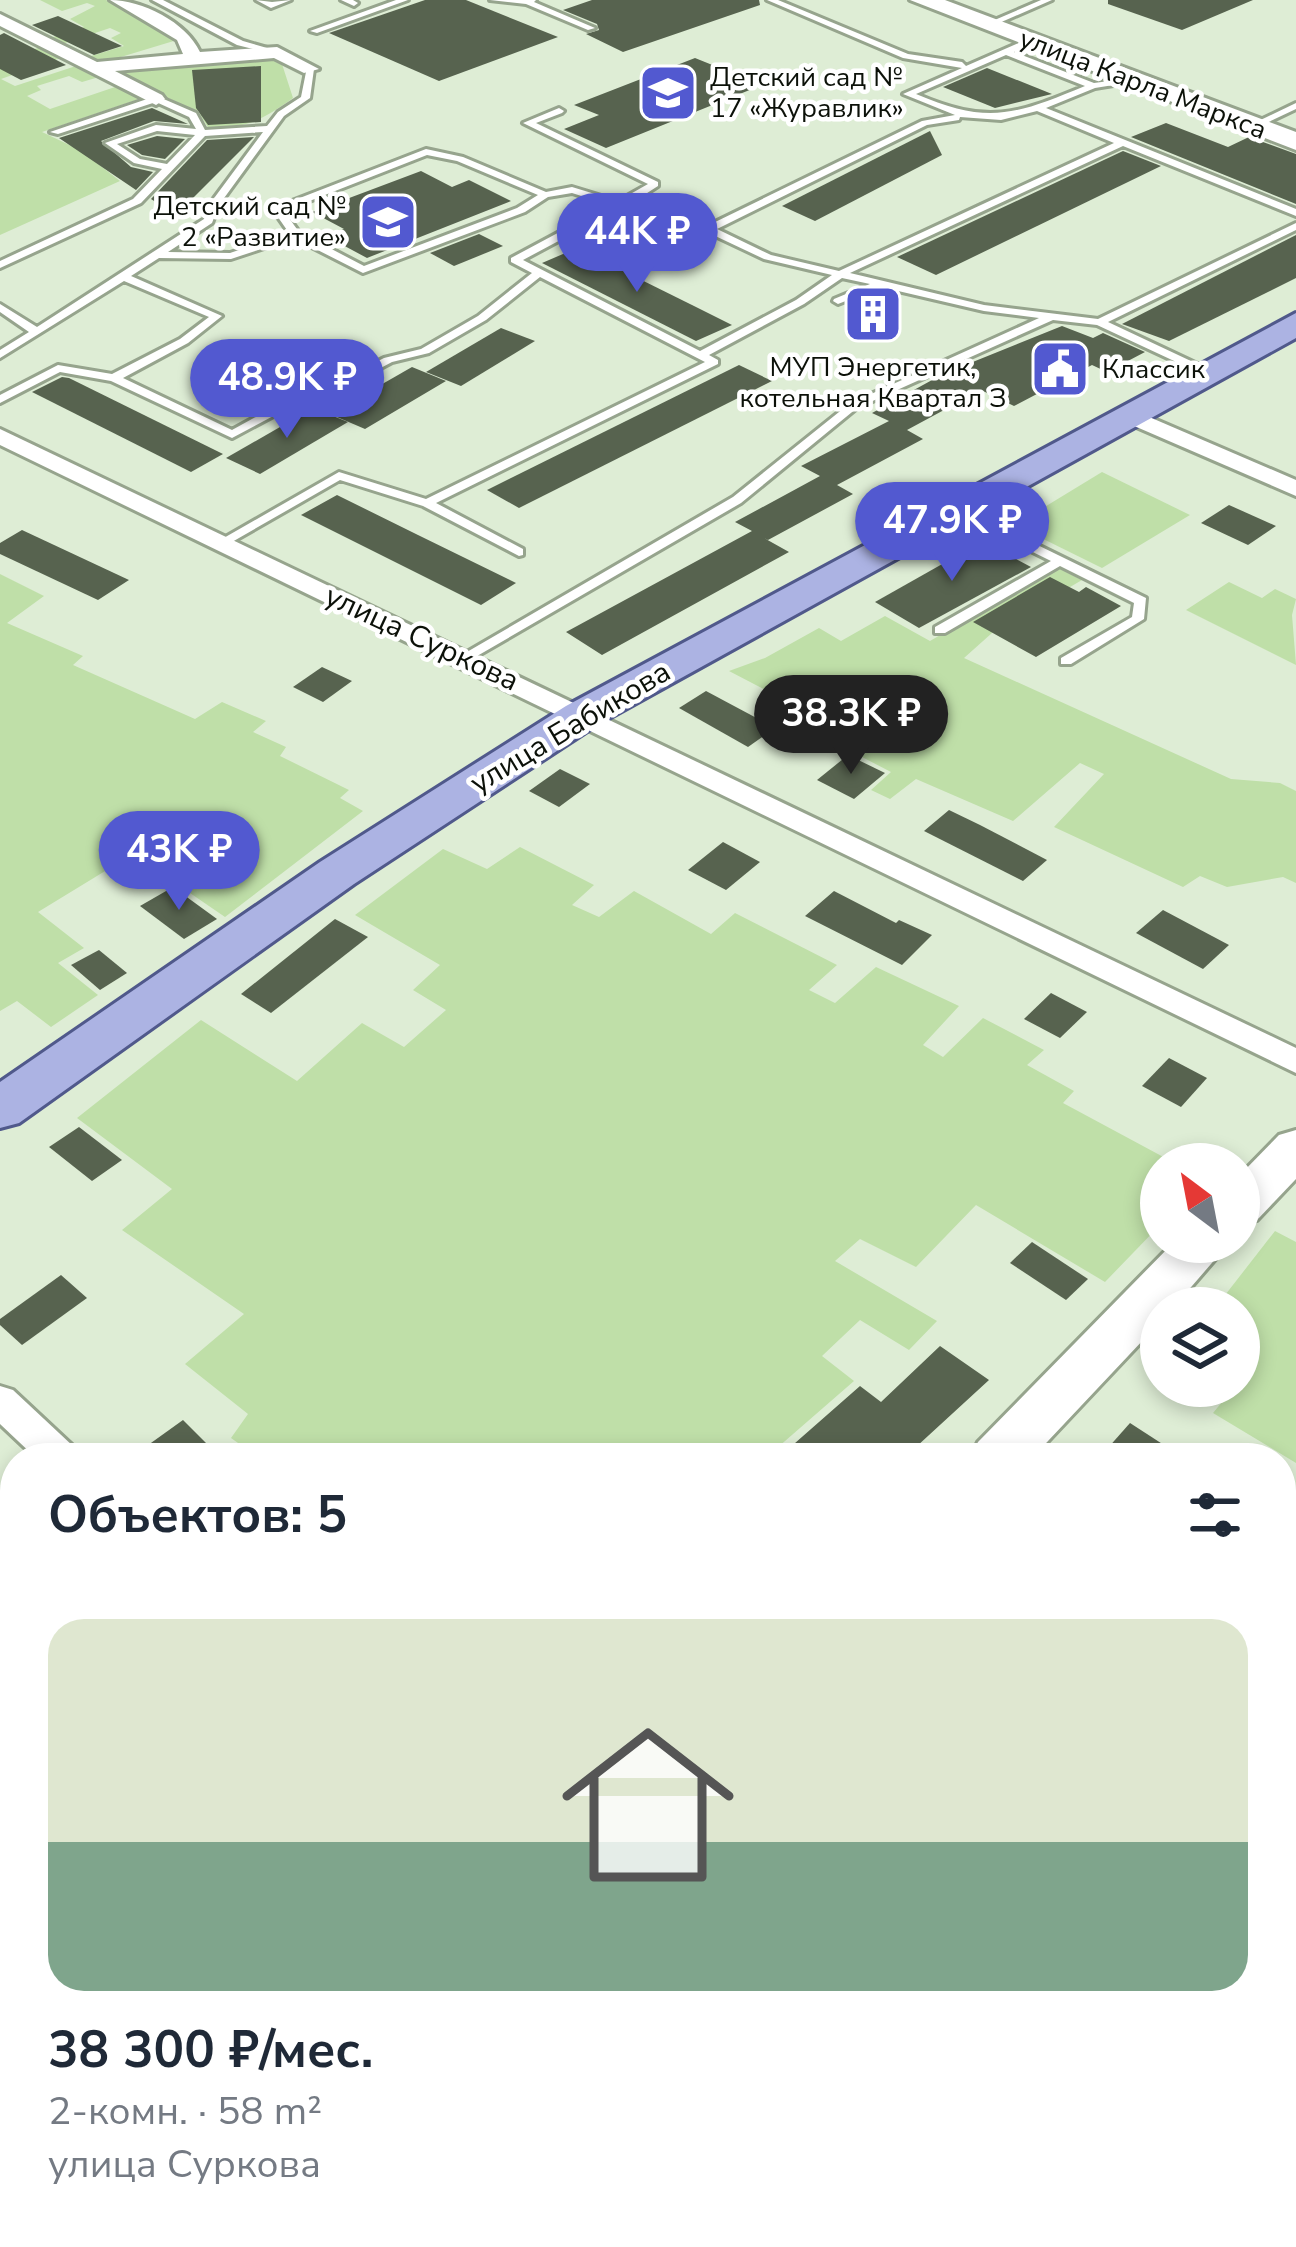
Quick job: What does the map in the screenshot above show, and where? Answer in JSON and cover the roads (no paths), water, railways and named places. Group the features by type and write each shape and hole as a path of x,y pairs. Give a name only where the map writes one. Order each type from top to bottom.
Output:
{"main road":[{"name":"улица Бабикова","path":"0,1108 337,873 583,715 1296,324"}],"street":[{"path":"118,0 184,37 194,58"},
{"name":"улица Карла Маркса","path":"922,0 987,25 1018,47 1129,80 1296,142"},
{"path":"0,19 156,99"},
{"path":"97,68 277,52 310,69"},
{"path":"1126,414 1296,489"},
{"name":"улица Суркова","path":"0,436 1296,1062"},
{"path":"1260,1185 1296,1148"},
{"path":"1011,1443 1185,1263"},
{"path":"0,1401 45,1443"}],"lane":[{"path":"156,0 240,43 277,52"},
{"path":"260,0 271,5 286,0"},
{"path":"314,31 404,0"},
{"path":"494,0 530,1 591,28"},
{"path":"771,0 906,56 969,65"},
{"path":"987,25 1048,0"},
{"path":"957,118 908,94 1018,47 1093,86"},
{"path":"0,356 208,221 214,205 281,114 305,98 310,69"},
{"path":"710,229 925,123 1014,119 1093,86 1129,80"},
{"path":"55,132 156,99 193,115 202,133"},
{"path":"1253,126 1296,106"},
{"path":"1039,109 1296,213"},
{"path":"427,503 714,362 515,260 655,184 528,123 559,111"},
{"path":"169,167 137,160 110,143 156,128 202,133 270,129"},
{"path":"0,265 137,201 202,133"},
{"path":"700,355 840,274 1123,143"},
{"path":"545,195 460,159 426,152 278,210 296,234 363,270 521,210 545,195 572,190 619,205"},
{"path":"637,196 768,257 984,308 1100,322 1206,372"},
{"path":"1100,322 1296,226"},
{"path":"154,255 231,256 296,234"},
{"path":"0,400 58,368 114,378 232,435 305,394 337,387 388,360 425,351 482,318 539,272"},
{"path":"114,378 217,316 124,277"},
{"path":"818,289 843,304 880,283"},
{"path":"0,307 34,330"},
{"path":"465,659 737,500 853,406 1051,316"},
{"path":"221,543 339,476 427,503 519,551"},
{"path":"958,510 1141,602 1138,619 1066,661"},
{"path":"940,630 1060,560"}],"place":[{"name":"Детский сад № 17 «Журавлик»","path":"668,93"},
{"name":"Детский сад № 2 «Развитие»","path":"388,222"},
{"name":"МУП Энергетик, котельная Квартал З","path":"873,314"},
{"name":"Классик","path":"1060,369"}]}
